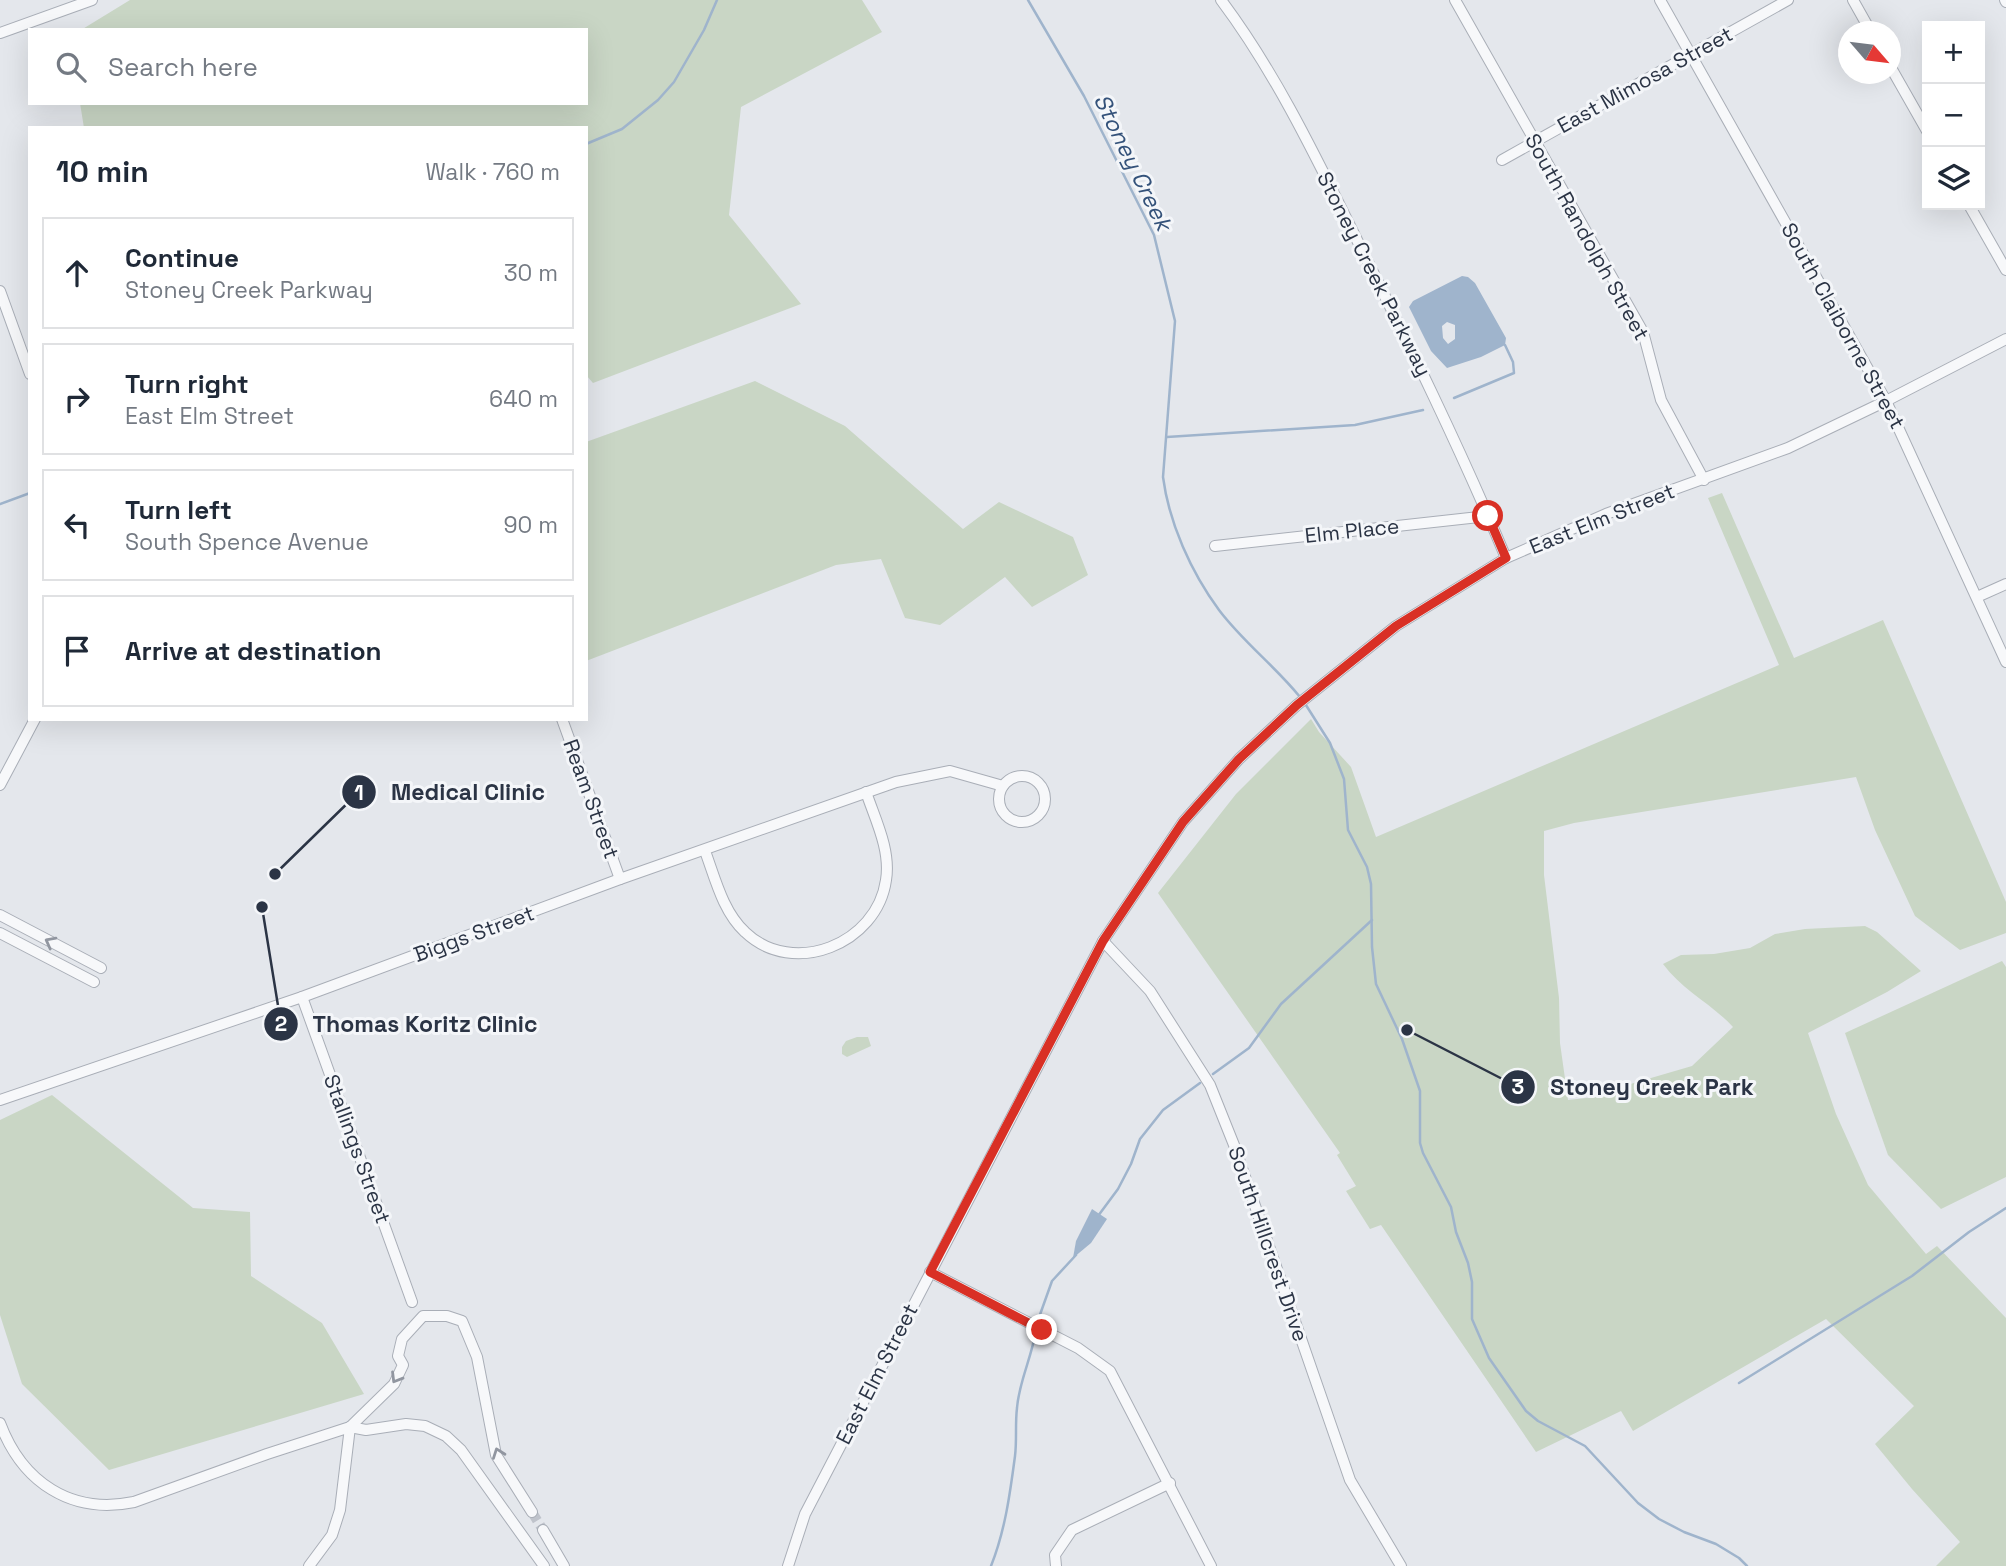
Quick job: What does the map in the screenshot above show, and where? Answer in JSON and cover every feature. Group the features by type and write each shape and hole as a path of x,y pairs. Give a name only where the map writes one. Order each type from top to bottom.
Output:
{"street":[{"path":"0,33 92,0"},
{"name":"Stoney Creek Parkway","path":"1221,0 1239,25 1306,139 1423,371 1506,558"},
{"name":"South Randolph Street","path":"1455,0 1643,332 1661,400 1704,480"},
{"name":"South Claiborne Street","path":"1660,0 1886,401 2006,662"},
{"name":"East Mimosa Street","path":"1502,160 1788,0"},
{"path":"1853,0 1865,21"},
{"path":"1901,84 1922,122"},
{"path":"1972,210 2006,270"},
{"path":"0,291 28,368"},
{"name":"East Elm Street","path":"788,1566 805,1514 1103,941 1183,822 1239,759 1297,705 1396,626 1506,558 1606,514 1788,447 1886,401 2006,339"},
{"name":"Elm Place","path":"1215,546 1488,516"},
{"path":"1977,597 2006,584"},
{"path":"0,785 34,721"},
{"name":"Ream Street","path":"563,721 620,879"},
{"name":"Biggs Street","path":"0,1100 302,997 620,879 895,782 950,771 1003,786"},
{"path":"1023,776 1037,781 1045,795 1043,811 1030,822 1017,823 1004,814 999,803 1003,786 1014,777 1023,776"},
{"path":"705,850 728,912 745,933 765,945 790,954 815,952 838,945 860,931 877,908 886,881 886,854 866,792"},
{"path":"0,915 101,968"},
{"path":"0,933 94,982"},
{"name":"South Hillcrest Drive","path":"1103,941 1150,991 1210,1085 1234,1145 1350,1480 1401,1566"},
{"name":"Stallings Street","path":"302,997 412,1302"},
{"path":"930,1272 1078,1348 1110,1371 1211,1566"},
{"path":"0,1423 18,1458 34,1477 49,1488 76,1502 116,1506 134,1502 350,1427 394,1384 403,1366 398,1356 402,1339 423,1316 447,1316 462,1321 477,1357 496,1455 532,1512"},
{"path":"350,1427 366,1430 406,1424 425,1426 446,1436 473,1464 544,1566"},
{"path":"309,1566 332,1535 341,1510 350,1427"},
{"path":"1056,1566 1055,1555 1072,1530 1170,1483"},
{"path":"543,1530 565,1566"}],"green space":[{"path":"130,0 862,0 882,32 741,107 729,215 801,304 593,383 588,377 588,126 84,126 80,105 588,105 588,28 84,28"},
{"path":"755,381 845,426 963,529 999,502 1073,537 1088,575 1032,607 1005,577 940,625 905,618 881,559 836,565 588,660 588,441"},
{"path":"1722,493 1794,658 1883,620 2006,902 2006,933 1960,950 1915,916 1875,830 1856,777 1574,823 1544,831 1544,875 1568,1100 1604,1096 1627,1085 1692,1066 1733,1027 1679,982 1663,964 1681,955 1714,954 1750,948 1775,934 1805,929 1865,926 1877,932 1921,971 1808,1033 1836,1114 1868,1185 1926,1254 1937,1246 2006,1318 2006,1566 1936,1566 1960,1542 1875,1444 1914,1406 1826,1319 1633,1431 1621,1411 1536,1452 1381,1225 1370,1229 1346,1191 1356,1186 1337,1155 1340,1153 1158,893 1236,794 1311,719 1319,732 1351,767 1376,837 1779,665 1708,498"},
{"path":"2002,961 2006,967 2006,1177 1941,1209 1888,1155 1845,1033"},
{"path":"868,1037 871,1046 847,1057 842,1054 846,1041"},
{"path":"52,1095 193,1208 250,1212 251,1276 322,1323 364,1394 109,1470 22,1384 0,1315 0,1120"}],"water":[{"path":"1462,276 1468,277 1475,283 1506,338 1505,345 1481,357 1447,368 1431,351 1409,307 1413,301","holes":["1447,322 1455,325 1455,339 1448,344 1443,338 1442,326"]},
{"path":"1092,1209 1107,1219 1091,1243 1073,1258 1076,1241"}],"waterway":[{"path":"588,143 622,129 658,100 674,82 704,30 717,0"},
{"name":"Stoney Creek","path":"1028,0 1084,96 1154,235 1175,321 1163,477 1176,529 1199,580 1219,610 1300,697"},
{"path":"1454,398 1514,373 1513,362 1505,345"},
{"path":"1167,437 1355,425 1423,410"},
{"path":"0,504 28,494"},
{"name":"Stoney Creek","path":"1304,702 1330,743 1344,779 1348,830 1367,867 1371,884 1372,947 1376,984 1402,1039 1420,1091 1420,1143 1451,1207 1472,1282 1472,1319 1489,1358 1526,1411 1538,1421 1585,1446 1638,1503 1659,1519 1716,1544 1747,1566"},
{"path":"1213,1074 1249,1048 1281,1004 1372,920"},
{"path":"1098,1216 1118,1189 1140,1139 1163,1110 1200,1083"},
{"path":"1739,1383 1912,1276 1969,1232 2006,1208"},
{"path":"1037,1323 1052,1281 1076,1255"},
{"path":"991,1566 1006,1512 1015,1456 1018,1398 1036,1330"}],"tunnel":[{"path":"532,1512 543,1530"}],"place":[{"name":"Medical Clinic","path":"275,874"},
{"name":"Thomas Koritz Clinic","path":"262,907"},
{"name":"Stoney Creek Park","path":"1407,1030"}],"route":[{"path":"1042,1330 930,1272 1103,941 1183,822 1239,759 1297,705 1396,626 1506,558 1488,516"}]}
